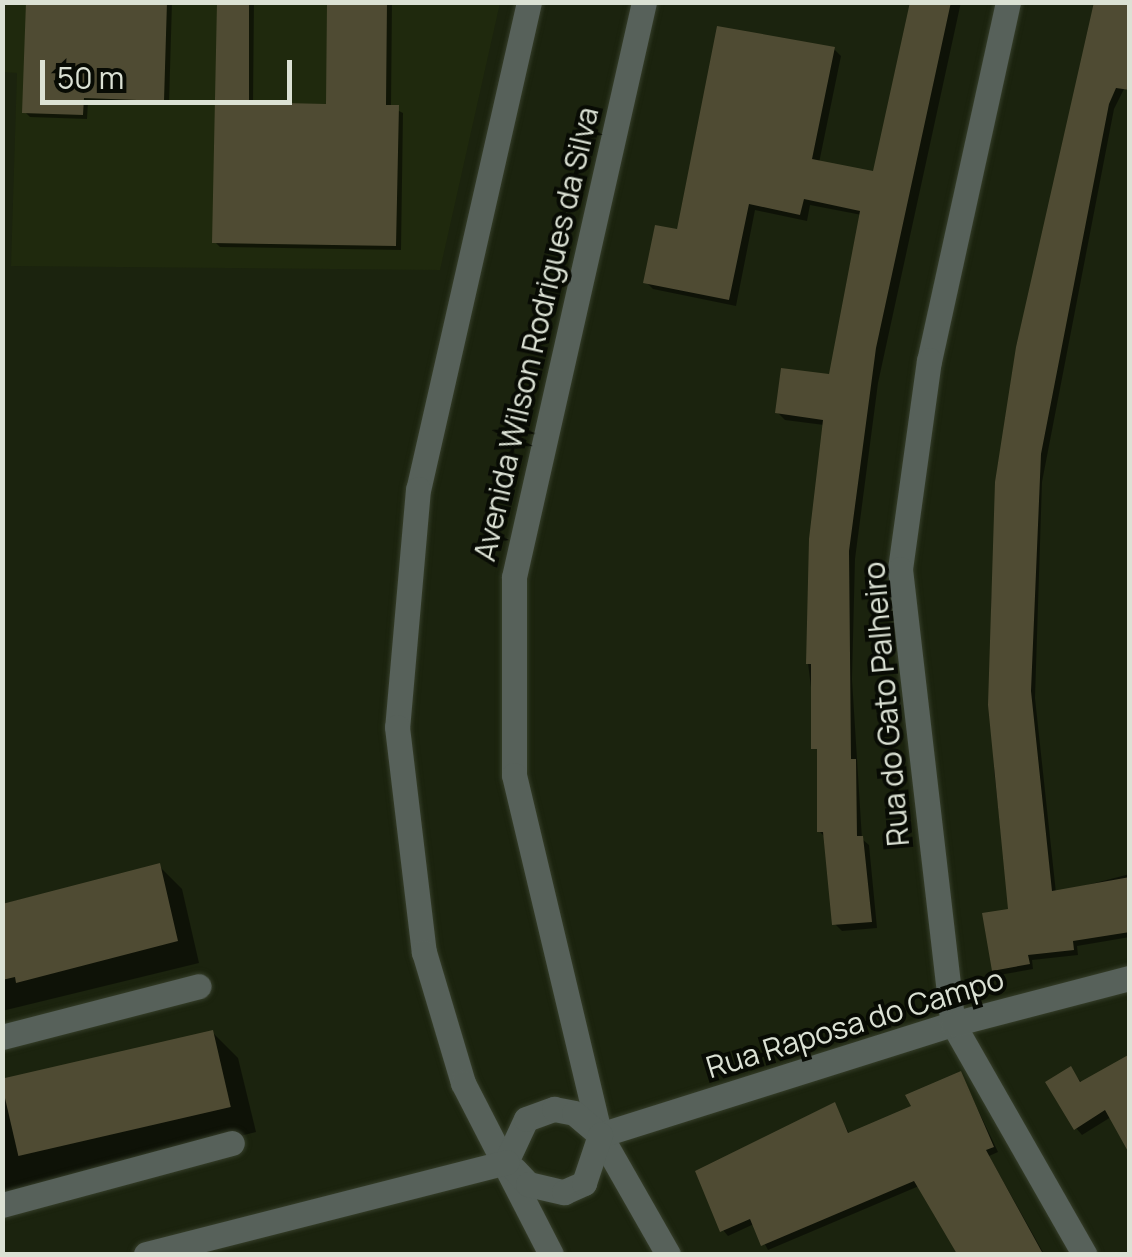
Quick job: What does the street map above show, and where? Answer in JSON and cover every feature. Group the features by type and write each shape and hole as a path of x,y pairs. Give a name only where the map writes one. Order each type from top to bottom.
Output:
{"street":[{"path":"529,2 418,489 396,727 424,952 463,1083 551,1254"},
{"name":"Avenida Wilson Rodrigues da Silva","path":"644,2 514,577 514,775 600,1136 668,1254"},
{"name":"Rua do Gato Palheiro","path":"1008,2 928,360 900,569 953,1024 1084,1254"},
{"name":"Rua Raposa do Campo","path":"600,1136 953,1024 1130,978"},
{"path":"2,1037 198,986"},
{"path":"554,1109 574,1113 600,1136 584,1183 564,1192 528,1184 506,1162 526,1119 554,1109"},
{"path":"2,1205 232,1144"},
{"path":"146,1254 506,1162"}],"shaded area":[{"path":"3,3 500,3 440,270 11,266 17,73 3,72"}],"building":[{"path":"26,2 167,2 164,101 84,98 83,115 22,113"},
{"path":"217,2 249,2 249,102 326,104 327,2 387,2 386,105 399,105 396,246 212,243"},
{"path":"910,2 951,2 876,348 849,551 851,759 856,759 857,836 863,836 872,922 832,925 823,832 817,832 817,749 811,749 811,664 806,664 809,539 823,420 775,413 781,368 829,374 860,211 804,199 800,215 749,204 729,300 643,283 655,225 677,229 717,26 835,47 812,159 873,171"},
{"path":"1094,2 1130,2 1130,90 1116,88 1109,104 1041,454 1031,691 1052,891 1130,877 1130,932 1073,941 1074,950 1028,955 1030,964 992,971 982,913 1008,909 988,705 995,482 1016,347"},
{"path":"160,863 178,941 16,983 15,977 2,980 2,904"},
{"path":"213,1030 231,1107 18,1156 2,1079"},
{"path":"1130,1054 1130,1155 1105,1110 1074,1130 1045,1082 1071,1066 1080,1082"},
{"path":"961,1071 994,1147 986,1150 1043,1254 957,1254 914,1181 761,1246 750,1219 720,1232 695,1171 835,1102 848,1133 911,1106 905,1095"}]}
